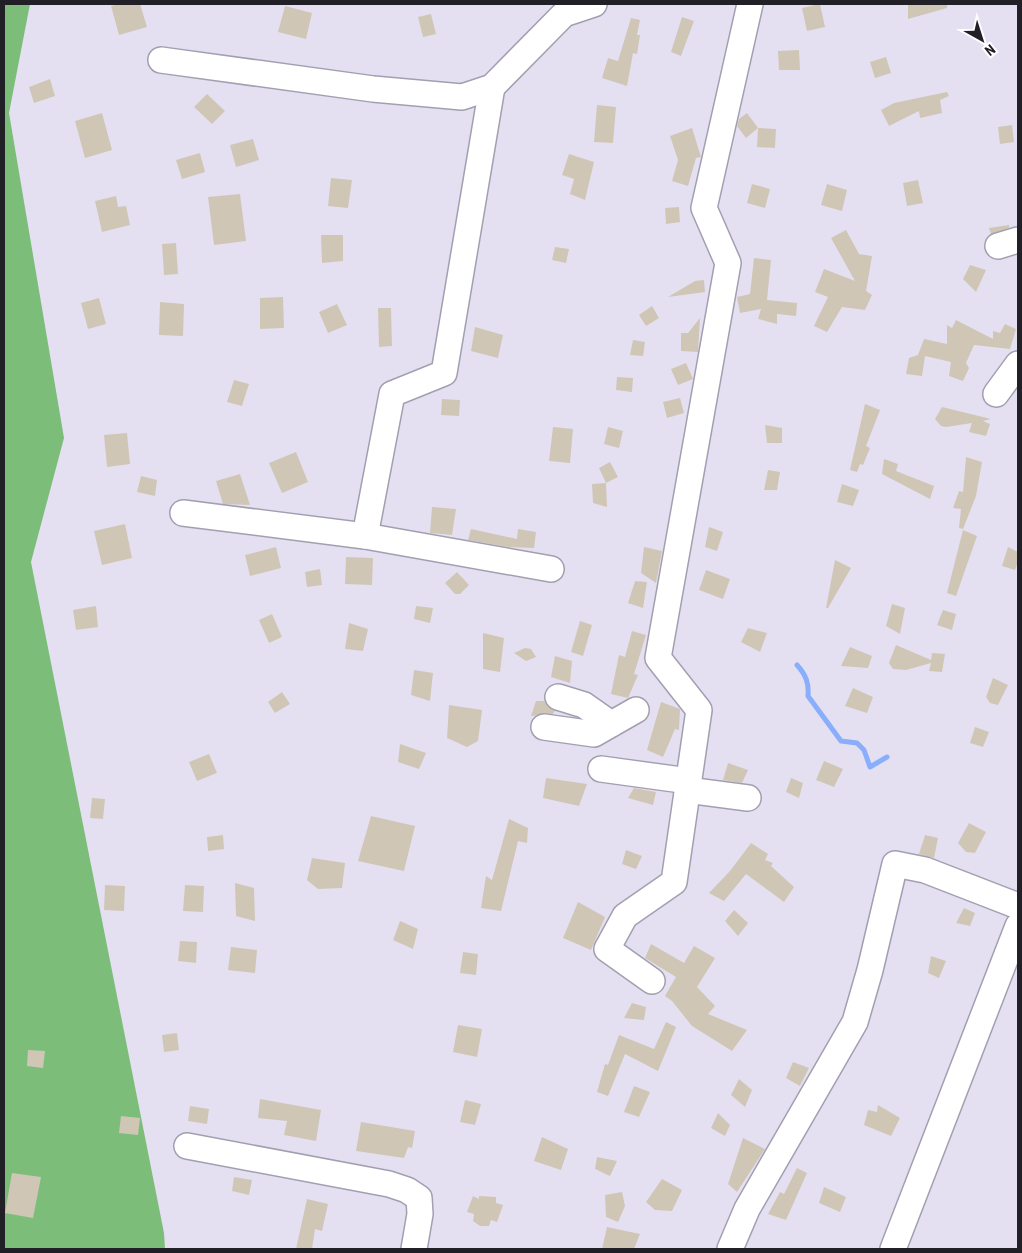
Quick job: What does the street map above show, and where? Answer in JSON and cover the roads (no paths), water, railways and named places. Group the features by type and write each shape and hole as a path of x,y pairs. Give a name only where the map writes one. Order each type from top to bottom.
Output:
{"street":[{"path":"161,60 373,89 462,97 492,87 564,14 594,4"},
{"path":"652,981 607,949 625,916 674,882 699,710 658,658 728,263 704,208 750,4"},
{"path":"366,536 392,394 444,374 492,87"},
{"path":"996,394 1018,364"},
{"path":"183,513 366,536 551,570"},
{"path":"558,697 584,704 611,724"},
{"path":"544,727 594,734 636,710"},
{"path":"601,769 748,798"},
{"path":"730,1249 747,1209 855,1022 870,970 895,864 925,870 1018,906"},
{"path":"894,1249 1018,926"},
{"path":"187,1146 389,1184 407,1190 419,1198 420,1214 414,1249"}],"waterway":[{"path":"797,665 806,679 808,696 841,741 857,743 864,750 870,767 887,757"}]}
